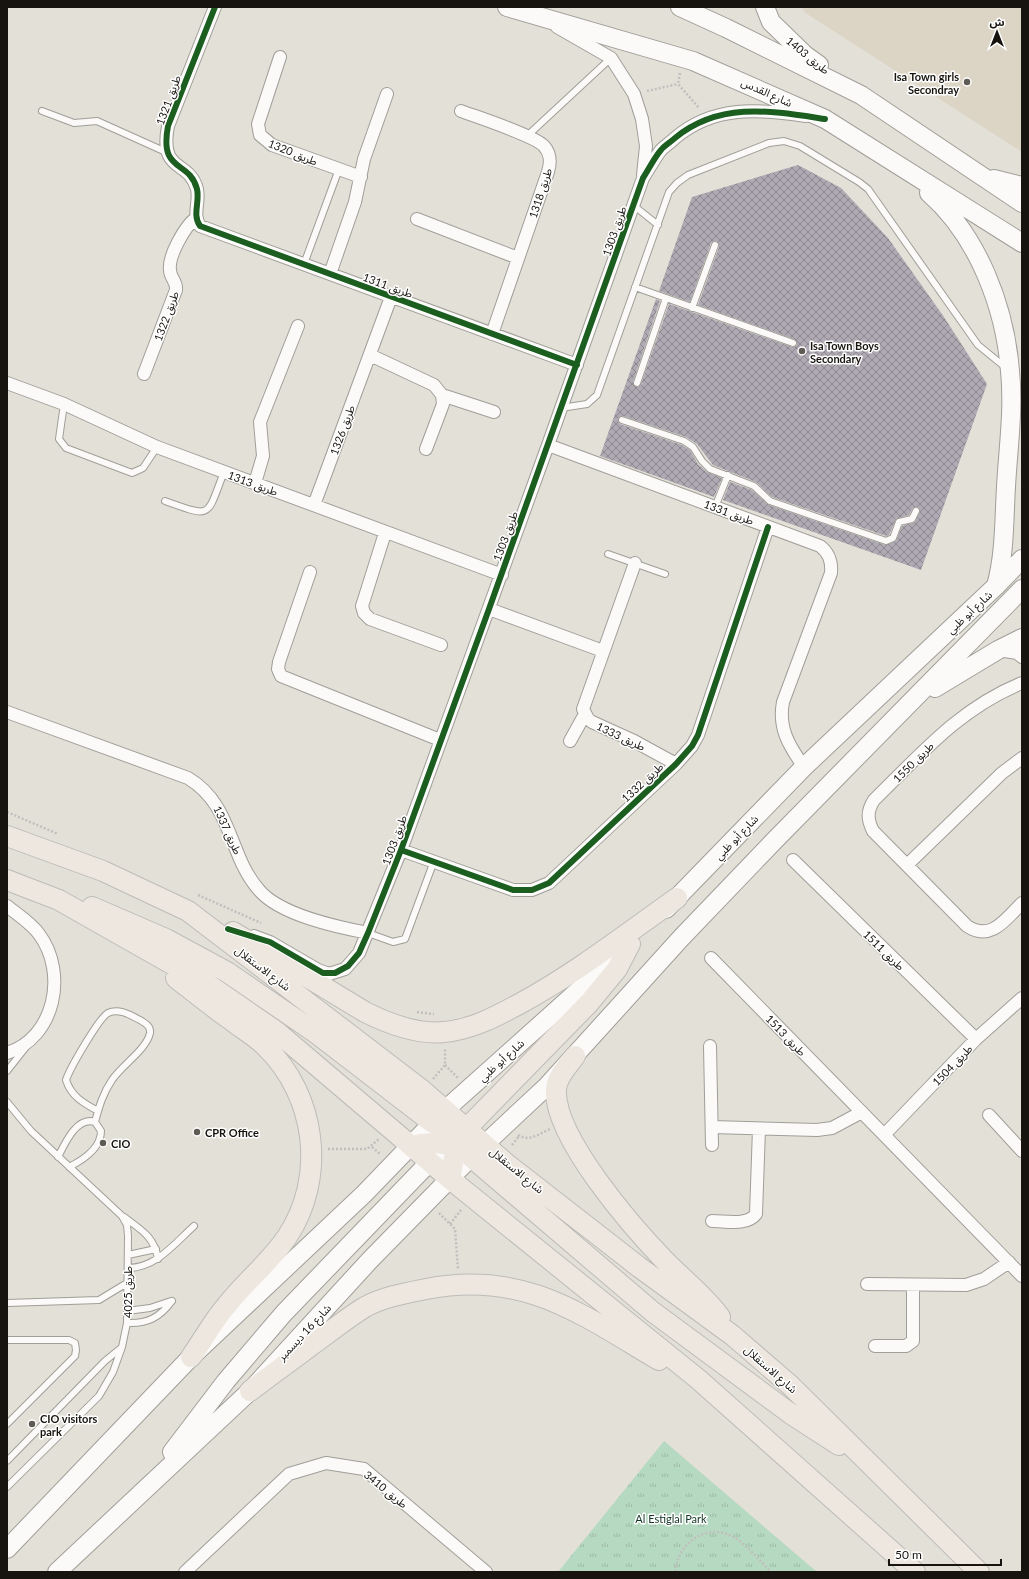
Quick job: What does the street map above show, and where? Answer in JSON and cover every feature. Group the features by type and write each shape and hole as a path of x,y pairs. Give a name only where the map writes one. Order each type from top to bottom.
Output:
{"main road":[{"name":"شارع القدس","path":"507,7 542,19 683,58 746,83 825,118 1022,243"},
{"path":"680,7 726,28 861,95 1022,203"},
{"name":"طريق 1403","path":"765,7 771,22 805,55 861,95"},
{"path":"902,168 932,195 957,225 978,258 995,295 1006,333 1011,373 1002,556 996,586"},
{"path":"983,176 1022,186"},
{"name":"شارع أبو ظبي","path":"439,1116 630,944 677,898 804,767 996,586 1022,559"},
{"name":"شارع أبو ظبي","path":"485,1143 547,1086 703,915 1022,589"},
{"path":"912,702 998,650 1022,638"},
{"name":"شارع الاستقلال","path":"7,836 103,871 188,911 352,1036 439,1116 459,1141 653,1312 791,1414 875,1468"},
{"path":"7,880 59,900 208,985 277,1032 429,1162 698,1379 915,1572"},
{"path":"188,911 210,918 228,928 365,1012 384,1022 407,1028 444,1032 477,1024 503,1013 540,993 677,898"},
{"path":"7,1549 191,1357 364,1194 439,1116 227,972 166,939 97,908 59,900"},
{"path":"117,933 264,1045 278,1059 296,1089 306,1112 311,1150 310,1175 305,1201 288,1236 267,1262 226,1305 191,1357"},
{"path":"140,1494 226,1381 284,1313 380,1215 429,1162 459,1141 589,1003 617,969 630,944"},
{"path":"575,1056 559,1078 556,1089 558,1108 572,1140 599,1181 629,1220 667,1262 710,1303 732,1335"},
{"path":"450,1179 459,1141"},
{"path":"411,1146 423,1143 459,1141 485,1143"},
{"name":"شارع الاستقلال","path":"485,1143 508,1165 591,1228 639,1267 732,1335 790,1385 979,1572"},
{"name":"شارع 16 ديسمبر","path":"57,1572 250,1391 370,1260 450,1179"},
{"path":"250,1391 336,1326 367,1306 401,1294 440,1286 481,1284 522,1289 547,1297 661,1361 698,1379"}],"street":[{"name":"طريق 1321","path":"166,152 168,126 215,7"},
{"name":"طريق 1303","path":"542,19 611,58 634,94 642,120 646,146 643,178"},
{"name":"طريق 1320","path":"280,57 258,124 260,135 272,145 361,177"},
{"path":"330,274 355,202 364,159 387,94"},
{"name":"طريق 1318","path":"461,111 527,136 543,144 547,150 550,165 492,334"},
{"name":"طريق 1303","path":"228,928 270,942 318,970 329,974 341,971 354,960 368,933 401,850 440,740 502,575 643,178 662,149 683,132 707,118 740,111 772,111 825,118"},
{"path":"166,152 188,175 197,190 196,218"},
{"name":"طريق 1311","path":"196,218 197,222 204,228 577,365"},
{"name":"طريق 1322","path":"144,374 176,290 176,283 170,270 171,263 183,232 196,218"},
{"path":"417,219 518,258"},
{"name":"طريق 1326","path":"314,505 391,297"},
{"path":"255,483 263,456 260,422 298,326"},
{"path":"370,355 434,386 442,395 494,412"},
{"name":"طريق 1313","path":"7,383 64,404 157,447 385,533 502,575"},
{"path":"426,449 442,404 442,395"},
{"name":"طريق 1331","path":"548,445 820,546 829,555 831,560 831,573 783,702 781,712 781,721 786,740 804,767"},
{"name":"طريق 1332","path":"401,850 513,890 522,891 541,888 549,883 685,756 698,735 768,527"},
{"path":"385,533 362,606 364,613 370,619 440,645"},
{"name":"طريق 1333","path":"635,563 584,703 585,714 592,722 634,741 676,764"},
{"path":"310,572 279,662 278,669 281,676 440,740"},
{"path":"489,609 603,651"},
{"path":"998,650 1017,653 1022,657"},
{"name":"طريق 1550","path":"1022,683 984,701 951,725 874,800 870,807 868,819 873,831 967,926 974,930 982,932 991,931 1022,903"},
{"name":"طريق 1337","path":"7,712 188,778 196,783 216,803 248,874 265,897 282,907 309,918 347,929 368,933"},
{"path":"570,741 585,714"},
{"path":"907,865 1002,773 1022,758"},
{"name":"طريق 1511","path":"792,860 976,1039"},
{"path":"7,906 27,921 39,934 53,967 53,1003 47,1020 37,1035 28,1044 7,1053"},
{"name":"طريق 1513","path":"711,958 1022,1276"},
{"name":"طريق 1504","path":"884,1135 976,1039 1022,998"},
{"path":"710,1046 712,1145"},
{"path":"712,1127 817,1130 832,1128 862,1112"},
{"path":"990,1115 1022,1151"},
{"path":"712,1221 747,1221 753,1218 756,1214 759,1129"},
{"path":"867,1284 966,1285 984,1279 1009,1262"},
{"path":"875,1346 906,1346 913,1341 913,1285"},
{"name":"طريق 3410","path":"185,1572 289,1474 326,1463 364,1469 486,1572"}],"lane":[{"path":"527,136 611,58"},
{"path":"42,111 74,123 97,121 166,152"},
{"path":"561,408 587,404 597,395 669,192 677,183 688,175 776,142 792,143 800,146 868,189 978,345 1000,361 1011,373"},
{"path":"304,264 339,169"},
{"path":"633,205 658,224"},
{"path":"692,308 715,245"},
{"path":"636,287 793,343"},
{"path":"637,384 666,298"},
{"path":"64,404 59,439 66,448 132,473 143,468 157,447"},
{"path":"622,420 684,441 697,451 706,465 754,486 770,501 886,541 893,538 899,522 912,519 916,511"},
{"path":"165,501 198,512 204,512 210,508 224,472"},
{"path":"715,507 728,475"},
{"path":"608,554 665,574"},
{"path":"368,933 393,942 405,939 434,861"},
{"path":"95,1122 98,1111 112,1079 144,1044 150,1035 150,1030 147,1024 127,1013 116,1011 107,1014 77,1057 66,1080 69,1091 83,1103 98,1111"},
{"path":"7,1071 28,1044"},
{"path":"7,1102 31,1132 122,1216 148,1236 156,1249 158,1259"},
{"path":"58,1157 66,1142 80,1124 85,1121 95,1122 102,1131 99,1141 85,1158 69,1167"},
{"name":"طريق 4025","path":"7,1487 100,1396 113,1372 122,1348 127,1323 127,1225 122,1216"},
{"path":"128,1268 144,1267 158,1259 194,1226"},
{"path":"128,1255 156,1249"},
{"path":"7,1303 99,1300 127,1284"},
{"path":"127,1311 150,1308 172,1300 165,1311 154,1319 145,1322 127,1323"},
{"path":"7,1340 69,1340 75,1343 76,1350 75,1356 7,1424"},
{"path":"7,1461 100,1366 122,1348"}],"path":[{"path":"678,84 683,58"},
{"path":"634,94 678,84"},
{"path":"678,84 707,118"},
{"path":"675,1572 676,1562 684,1546 699,1536 716,1532 734,1537 741,1542 771,1572"}],"shaded area":[{"name":"Isa Town girls Secondray","path":"802,7 1022,7 1022,152 804,12"}],"green space":[{"name":"Al Estiglal Park","path":"664,1441 817,1572 558,1572"}],"building":[{"name":"Isa Town Boys Secondary","path":"798,165 841,188 888,238 944,317 987,384 921,570 723,500 730,482 752,490 769,505 885,545 896,541 902,526 915,522 920,511 918,507 913,508 909,515 896,519 889,535 886,536 772,497 756,482 713,465 697,444 686,437 623,416 618,419 620,424 682,445 690,450 698,464 707,472 722,478 714,497 600,456 656,299 660,301 633,382 636,387 641,384 669,304 792,347 797,345 794,339 698,305 719,247 717,241 711,243 690,302 659,291 692,197"}],"cycle path":[{"path":"215,7 168,126 166,141 171,159 188,173 197,189 198,199 196,213 200,226 577,365"},
{"path":"228,929 270,942 323,973 335,973 348,966 359,953 401,850 643,178 656,156 664,147 692,126 710,118 728,114 766,112 786,113 825,119"},
{"path":"401,850 513,890 532,890 549,883 676,764 692,746 698,735 768,527"}],"place":[{"name":"Isa Town girls Secondray","path":"967,82"},
{"name":"Isa Town Boys Secondary","path":"802,351"},
{"name":"CPR Office","path":"197,1132"},
{"name":"CIO","path":"103,1143"},
{"name":"CIO visitors park","path":"32,1424"}]}
